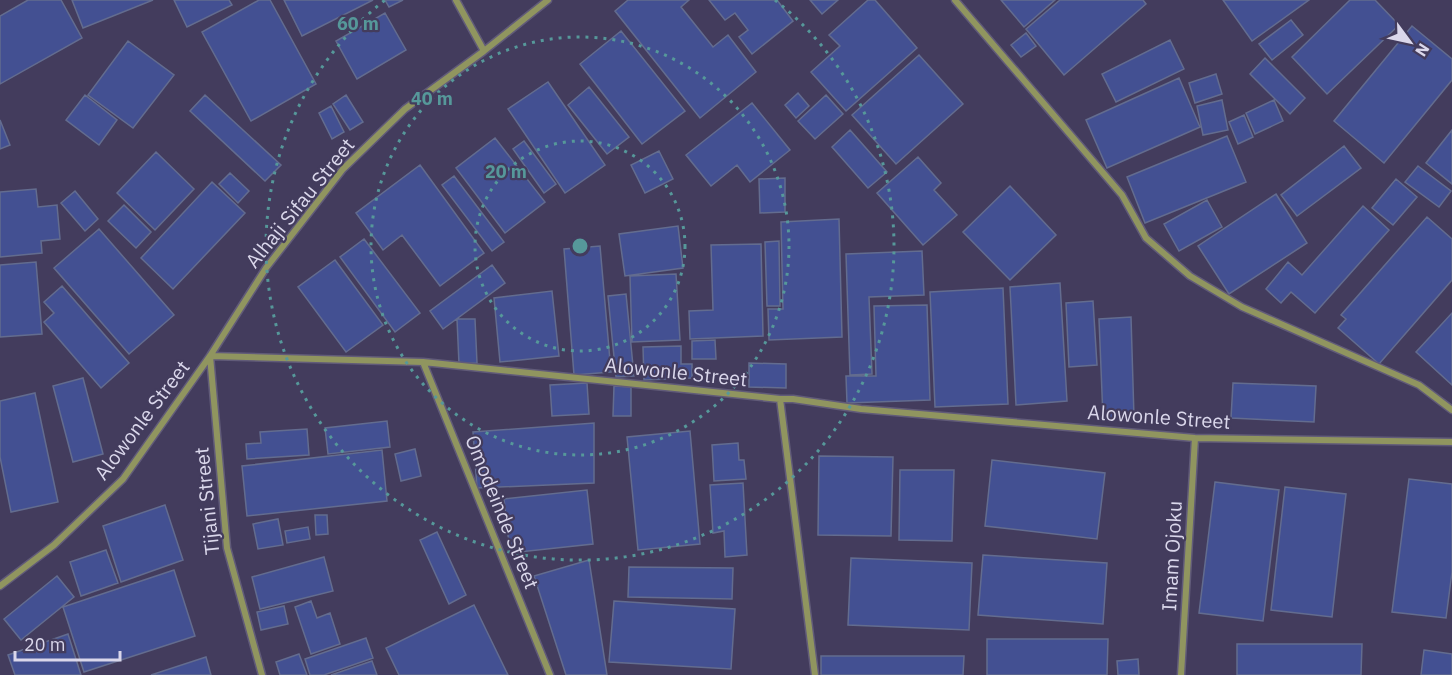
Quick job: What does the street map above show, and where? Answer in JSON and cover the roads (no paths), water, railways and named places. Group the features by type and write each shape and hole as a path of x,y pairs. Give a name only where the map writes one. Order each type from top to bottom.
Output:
{"street":[{"path":"456,0 484,51"},
{"name":"Alhaji Sifau Street","path":"210,356 266,267 343,169 405,109 548,0"},
{"path":"955,0 1122,195 1146,237 1190,276 1242,307 1419,385 1452,410"},
{"name":"Alowonle Street","path":"0,586 54,545 123,479 210,356 423,362 793,399 861,409 1195,438 1452,442"},
{"name":"Tijani Street","path":"210,356 227,548 262,675"},
{"name":"Omodeinde Street","path":"423,362 550,675"},
{"path":"780,399 815,675"},
{"name":"Imam Ojoku","path":"1181,675 1195,438"}]}
